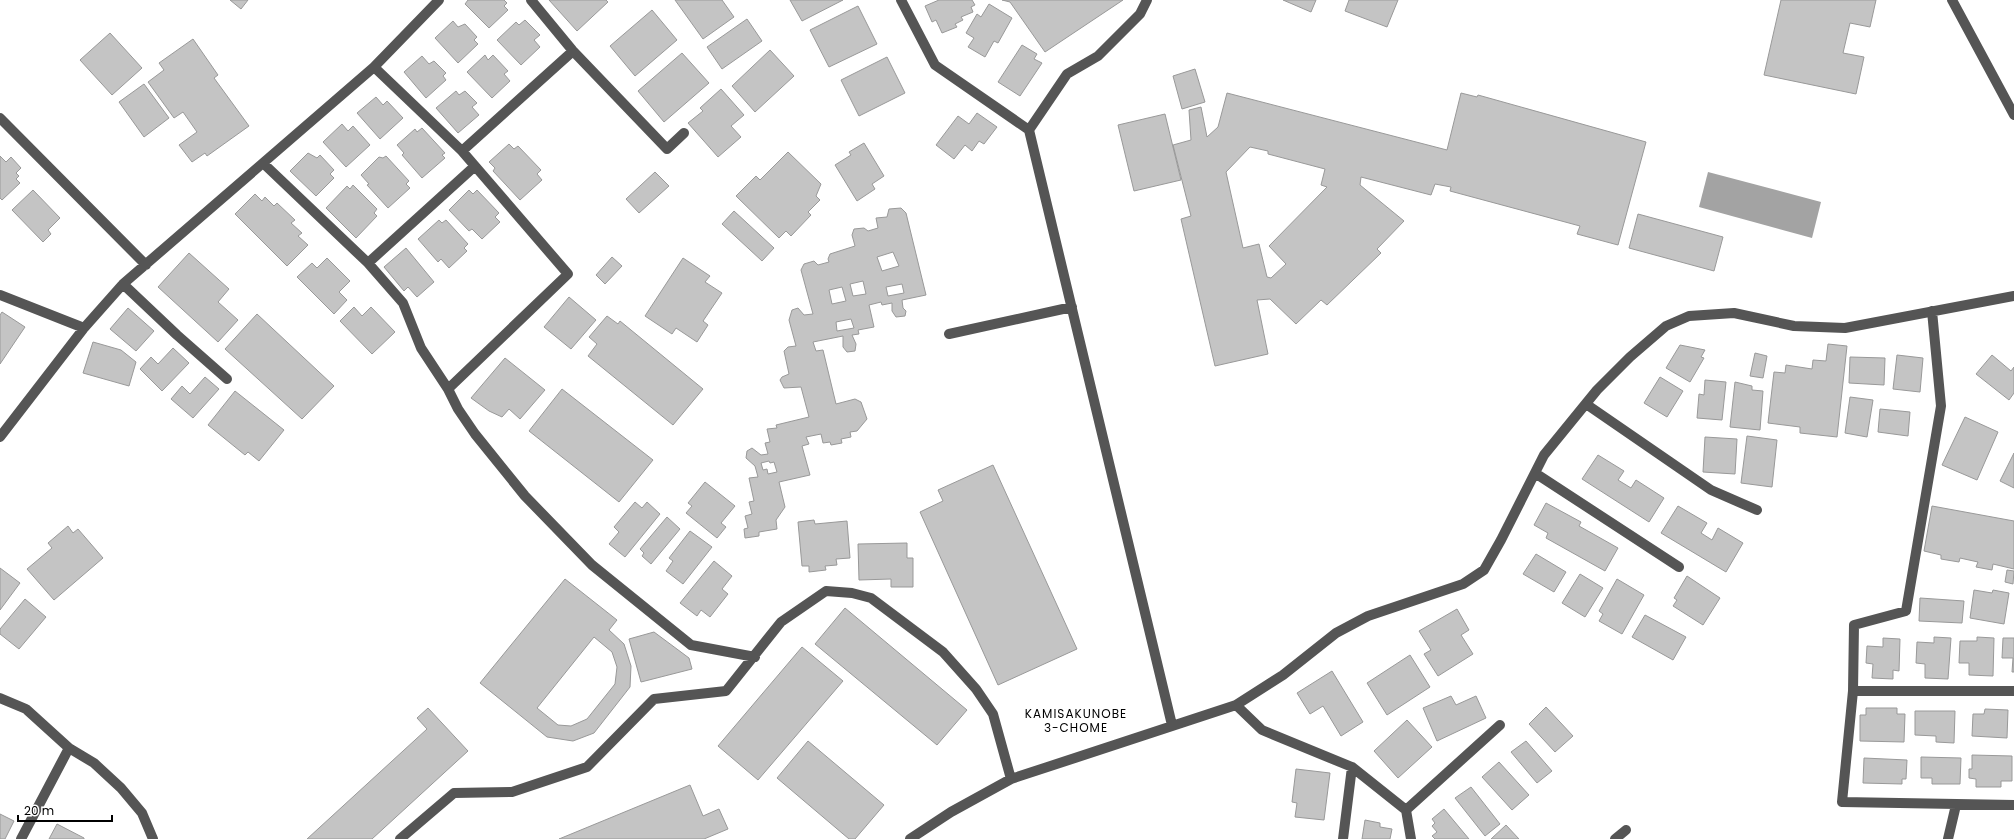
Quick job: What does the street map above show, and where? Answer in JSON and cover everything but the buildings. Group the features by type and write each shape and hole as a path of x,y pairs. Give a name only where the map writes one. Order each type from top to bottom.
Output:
{"street":[{"path":"0,437 84,328 123,284 264,164 374,67 439,0"},
{"path":"531,0 573,51 667,149 684,132"},
{"path":"901,0 935,65 1029,130 1172,725"},
{"path":"1029,130 1067,74 1098,56 1140,14 1147,0"},
{"path":"1952,0 2014,115"},
{"path":"462,151 573,51"},
{"path":"374,67 462,151 568,274 448,388"},
{"path":"0,118 146,265"},
{"path":"264,164 368,263 403,303 421,348 448,388 458,409 475,434 525,496 592,565 691,645 755,657"},
{"path":"368,263 475,166"},
{"path":"123,284 177,335 227,378"},
{"path":"0,295 84,328"},
{"path":"910,839 951,812 1011,779 1236,705 1283,675 1336,633 1368,616 1463,584 1484,570 1544,455 1586,404 1630,357 1666,326 1689,316 1734,313 1794,326 1845,328 2014,296"},
{"path":"949,334 1072,307"},
{"path":"1932,311 1941,406 1906,610 1854,625 1853,691 1842,802 2014,805"},
{"path":"1586,404 1711,490 1757,510"},
{"path":"1534,473 1679,567"},
{"path":"400,839 454,793 512,792 587,767 654,698 726,691 755,657 781,622 826,591 852,593 871,598 943,652 976,688 993,714 1011,779"},
{"path":"1853,691 2014,691"},
{"path":"0,698 26,709 69,748 94,763 121,788 142,812 153,839"},
{"path":"1236,705 1262,730 1352,767 1406,810 1411,839"},
{"path":"1406,810 1500,724"},
{"path":"21,839 69,748"},
{"path":"1343,839 1352,767"},
{"path":"1948,839 1956,805"},
{"path":"1615,839 1626,830"}],"shaded area":[{"path":"1708,172 1821,202 1812,238 1699,207"}],"district":[{"name":"KAMISAKUNOBE 3-CHOME","path":"1076,720"}]}
